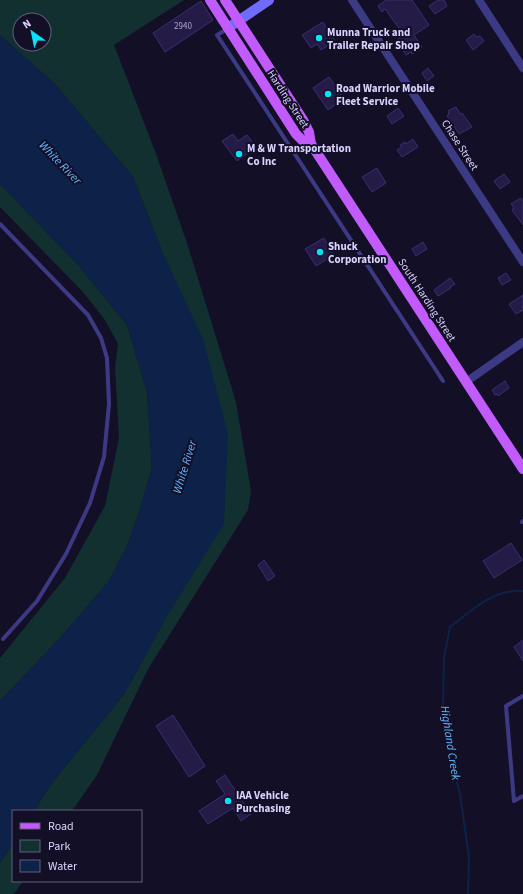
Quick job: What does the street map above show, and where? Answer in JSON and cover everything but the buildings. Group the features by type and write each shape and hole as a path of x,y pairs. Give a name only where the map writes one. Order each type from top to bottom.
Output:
{"main road":[{"name":"Harding Street","path":"210,0 296,134 303,141 311,144 307,127 225,0"},
{"path":"228,28 268,0"},
{"name":"South Harding Street","path":"311,144 523,469"}],"street":[{"name":"Chase Street","path":"352,0 523,262"},
{"path":"479,0 523,68"},
{"path":"466,382 523,342"}],"lane":[{"path":"228,28 217,35 443,381"},
{"path":"0,224 88,315 101,338 107,358 109,404 104,456 90,503 66,554 41,594 1,640"},
{"path":"523,696 506,706 514,801 523,796"}],"green space":[{"path":"0,0 184,0 114,45 155,151 187,243 236,402 251,491 248,510 148,669 97,775 73,810 35,810 52,783 124,694 163,623 162,251 133,177 56,85 19,52 52,52 52,12 12,12 12,46 0,35"},
{"path":"0,184 79,266 127,325 147,392 152,468 127,546 109,581 60,638 0,701 0,658 65,578 105,506 119,438 115,367 118,344 105,320 83,292 0,207"},
{"path":"12,845 12,882 22,882 14,894 0,894 0,863"}],"water":[{"name":"White River","path":"0,35 12,46 12,52 19,52 56,85 133,177 162,251 203,339 228,434 224,524 163,623 124,694 52,783 35,810 12,810 12,845 0,863 0,701 60,638 109,581 127,546 152,468 147,392 127,325 79,266 0,184"}],"waterway":[{"name":"Highland Creek","path":"468,894 469,857 460,794 452,763 443,708 444,658 450,627 475,608 493,597 502,593 523,591"}],"place":[{"name":"Munna Truck and Trailer Repair Shop","path":"319,38"},
{"name":"Road Warrior Mobile Fleet Service","path":"328,94"},
{"name":"M & W Transportation Co Inc","path":"239,154"},
{"name":"Shuck Corporation","path":"320,252"},
{"name":"IAA Vehicle Purchasing","path":"228,801"}]}
